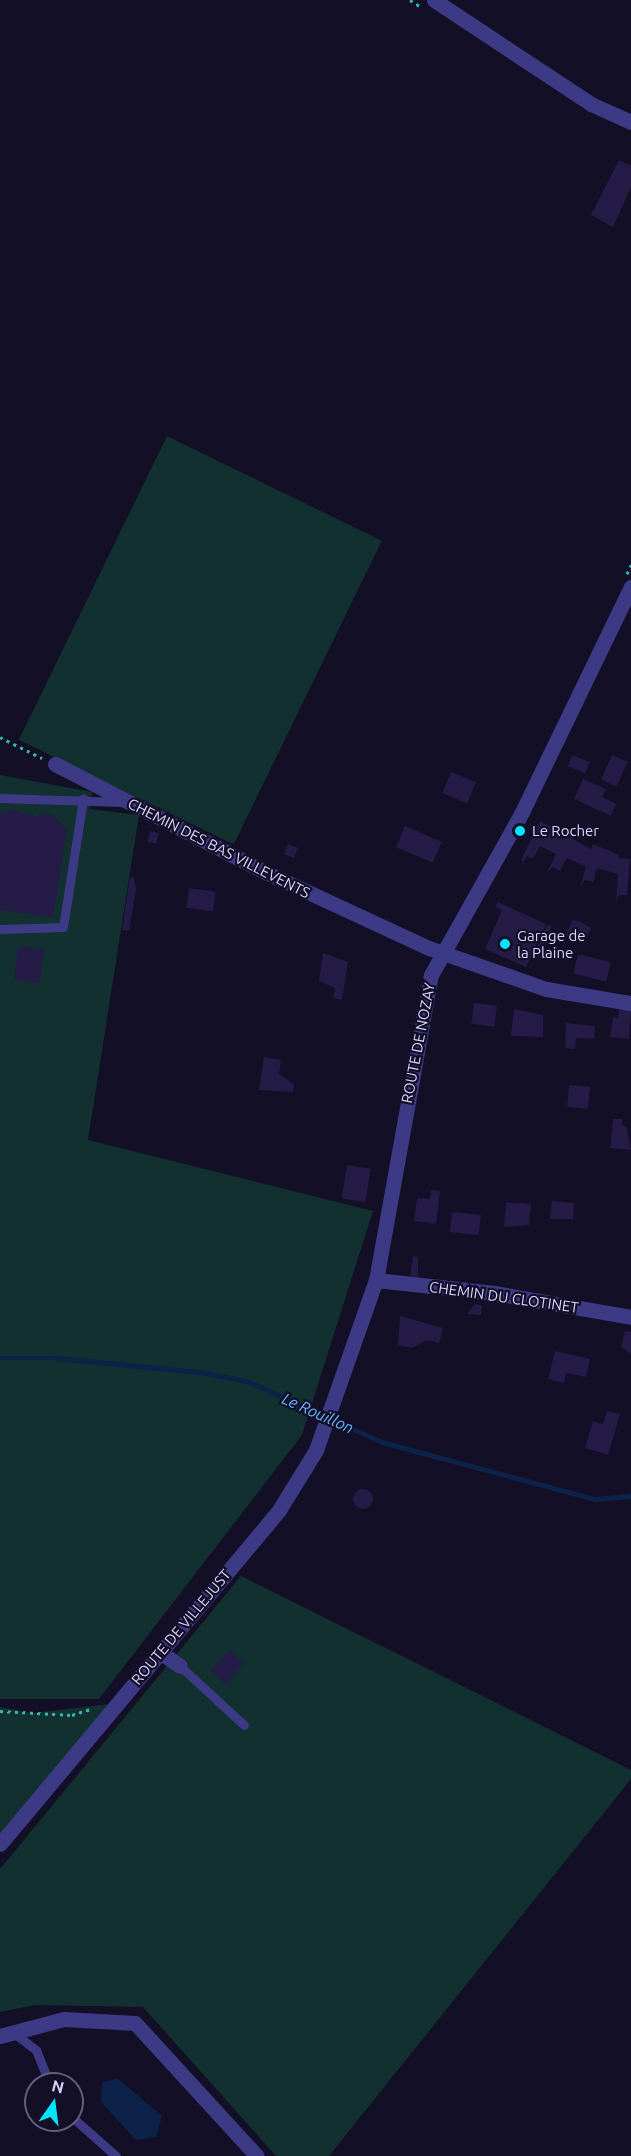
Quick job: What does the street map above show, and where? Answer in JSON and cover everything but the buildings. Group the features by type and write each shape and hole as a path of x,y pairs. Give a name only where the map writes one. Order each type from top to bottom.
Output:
{"street":[{"path":"434,0 588,109 631,122"},
{"name":"ROUTE DE NOZAY","path":"338,1394 376,1280 422,1009 441,953 522,812 631,587"},
{"name":"CHEMIN DES BAS VILLEVENTS","path":"55,764 275,877 441,953 546,989 631,1003"},
{"name":"CHEMIN DU CLOTINET","path":"376,1280 494,1293 631,1317"},
{"name":"ROUTE DE VILLEJUST","path":"0,1844 279,1510 316,1450 338,1394"},
{"path":"160,1652 180,1666"},
{"path":"7,2034 64,2019 135,2023 257,2156"}],"lane":[{"path":"0,798 130,802"},
{"path":"0,929 63,927 83,800"},
{"path":"180,1666 244,1725"},
{"path":"7,2034 36,2049 45,2072"},
{"path":"84,2128 116,2156"},
{"path":"99,2156 104,2145"}],"path":[{"path":"0,737 55,764"},
{"path":"0,1710 72,1715 120,1700"}],"green space":[{"path":"167,436 382,541 234,845 19,740"},
{"path":"0,775 92,792 90,809 139,815 88,1140 373,1211 302,1435 99,1699 0,1699"},
{"path":"241,1576 631,1770 631,1779 329,2156 276,2156 143,2007 35,2005 0,2012 0,1869"},
{"path":"110,1704 0,1840 0,1707 33,1713"}],"water":[{"path":"117,2078 162,2116 156,2137 136,2140 101,2102 102,2083"}],"waterway":[{"name":"Le Rouillon","path":"0,1358 57,1358 201,1372 247,1381 382,1442 595,1499 631,1496"}],"place":[{"name":"Le Rocher","path":"520,831"},
{"name":"Garage de la Plaine","path":"505,944"}]}
